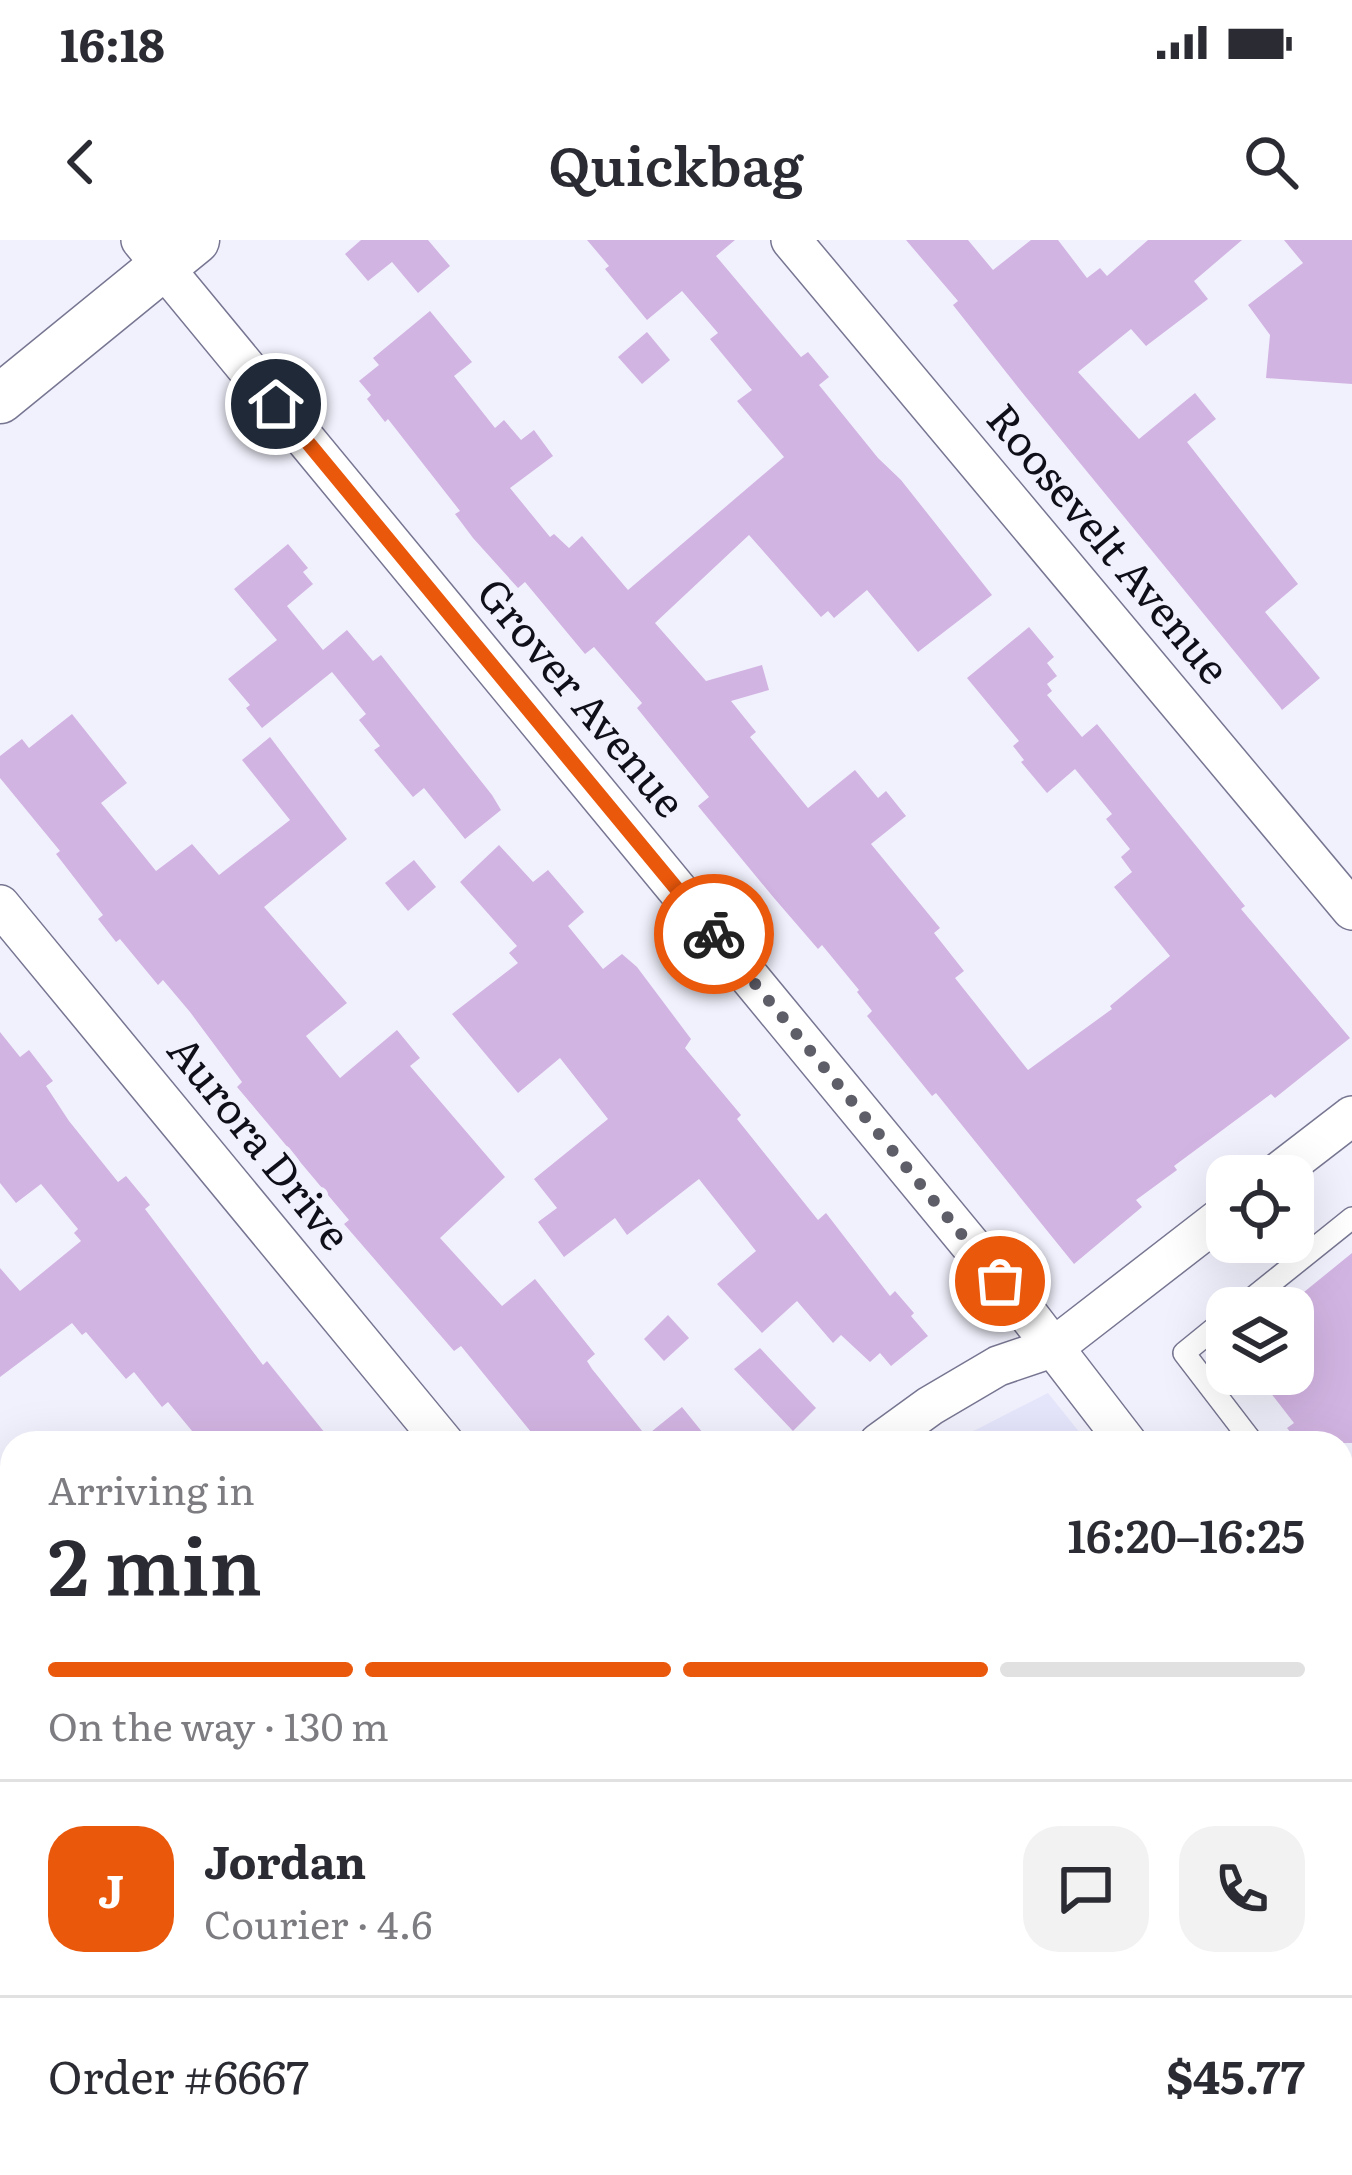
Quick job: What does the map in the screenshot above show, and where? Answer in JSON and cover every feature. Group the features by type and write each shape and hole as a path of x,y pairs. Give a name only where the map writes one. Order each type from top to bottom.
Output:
{"street":[{"name":"Roosevelt Avenue","path":"791,240 1352,910"},
{"path":"0,399 166,249"},
{"name":"Grover Avenue","path":"166,249 1118,1431"},
{"name":"Aurora Drive","path":"0,905 434,1431"},
{"path":"1301,1155 1352,1116"},
{"path":"896,1431 998,1366 1054,1348 1206,1229"}],"lane":[{"path":"1266,1287 1352,1218"},
{"path":"1206,1335 1184,1353 1206,1382"},
{"path":"1216,1395 1244,1431"}],"shaded area":[{"path":"1048,1393 1078,1431 974,1431"}],"building":[{"path":"361,240 428,240 450,266 418,293 392,262 368,281 345,254"},
{"path":"587,240 735,240 716,256 801,357 808,352 829,377 819,385 992,595 918,652 867,590 834,618 828,611 821,617 749,535 655,623 706,681 762,665 769,690 731,701 756,732 750,737 808,808 855,770 878,798 886,791 906,816 871,844 940,928 934,933 964,971 955,978 1028,1070 1112,1009 1170,956 1114,887 1132,872 1121,857 1130,849 1106,819 1112,814 1075,769 1047,793 1021,762 1013,746 1019,741 967,678 1029,627 1054,657 1047,663 1057,676 1047,684 1052,691 1047,695 1082,737 1097,724 1245,906 1241,909 1350,1038 1275,1098 1271,1094 1174,1166 1177,1170 1136,1200 1142,1207 1074,1264 936,1093 932,1096 867,1016 872,1011 859,990 822,945 818,949 698,806 709,797 637,708 642,703 594,647 585,654 525,582 518,588 473,538 455,514 460,511 367,399 371,395 359,381 379,365 373,358 430,311 472,362 454,376 495,428 504,420 521,440 534,430 553,456 510,488 550,537 554,534 569,548 582,536 628,590 784,457 737,401 752,390 710,339 718,333 682,291 647,320"},
{"path":"906,240 968,240 993,270 1031,240 1058,240 1087,278 1100,268 1107,276 1148,240 1242,240 1194,281 1208,299 1146,346 1131,329 1078,372 1139,439 1195,393 1216,419 1187,442 1298,584 1265,612 1320,678 1282,710 1025,396 953,305 958,301"},
{"path":"1284,240 1352,240 1352,384 1266,378 1270,335 1248,305 1303,263"},
{"path":"647,332 670,360 642,384 618,357"},
{"path":"288,544 308,568 303,572 313,584 287,606 323,650 347,630 373,661 381,655 501,810 465,839 424,788 413,797 374,750 380,746 359,720 366,714 332,672 262,728 228,679 277,640 234,589"},
{"path":"72,714 127,783 101,803 156,871 192,844 219,875 290,820 242,760 270,737 347,839 264,907 347,1003 306,1036 340,1078 397,1030 420,1058 410,1066 505,1177 440,1238 502,1306 535,1279 595,1354 587,1361 642,1431 530,1431 461,1346 454,1351 344,1224 349,1220 237,1087 242,1082 190,1012 163,980 158,985 98,919 103,915 56,854 60,851 0,778 0,756 22,739 29,748"},
{"path":"499,845 533,882 548,870 584,912 568,926 603,969 622,954 637,967 691,1039 685,1048 741,1115 737,1119 818,1220 826,1213 890,1296 895,1291 914,1313 911,1316 928,1336 891,1366 880,1353 870,1362 841,1335 833,1343 797,1301 762,1333 717,1284 756,1251 699,1179 627,1235 615,1218 564,1257 538,1222 557,1208 534,1179 608,1119 560,1058 518,1093 452,1014 518,963 509,953 517,946 460,882"},
{"path":"414,860 436,887 408,911 385,883"},
{"path":"0,1032 20,1057 29,1050 53,1081 46,1086 69,1121 118,1182 126,1176 150,1205 145,1209 263,1365 267,1361 323,1431 192,1431 168,1402 162,1407 134,1372 126,1379 86,1332 82,1335 72,1323 0,1377 0,1268 20,1291 81,1241 74,1233 78,1229 41,1184 16,1203 0,1183"},
{"path":"1352,1253 1352,1431 1289,1431 1294,1423 1272,1395 1314,1395 1314,1287 1310,1287"},
{"path":"668,1315 689,1338 664,1361 644,1339"},
{"path":"760,1348 816,1408 793,1431 734,1369"},
{"path":"682,1407 701,1431 652,1431"}],"way so far":[{"path":"714,934 1000,1281"}],"route":[{"path":"276,404 714,934"}]}
